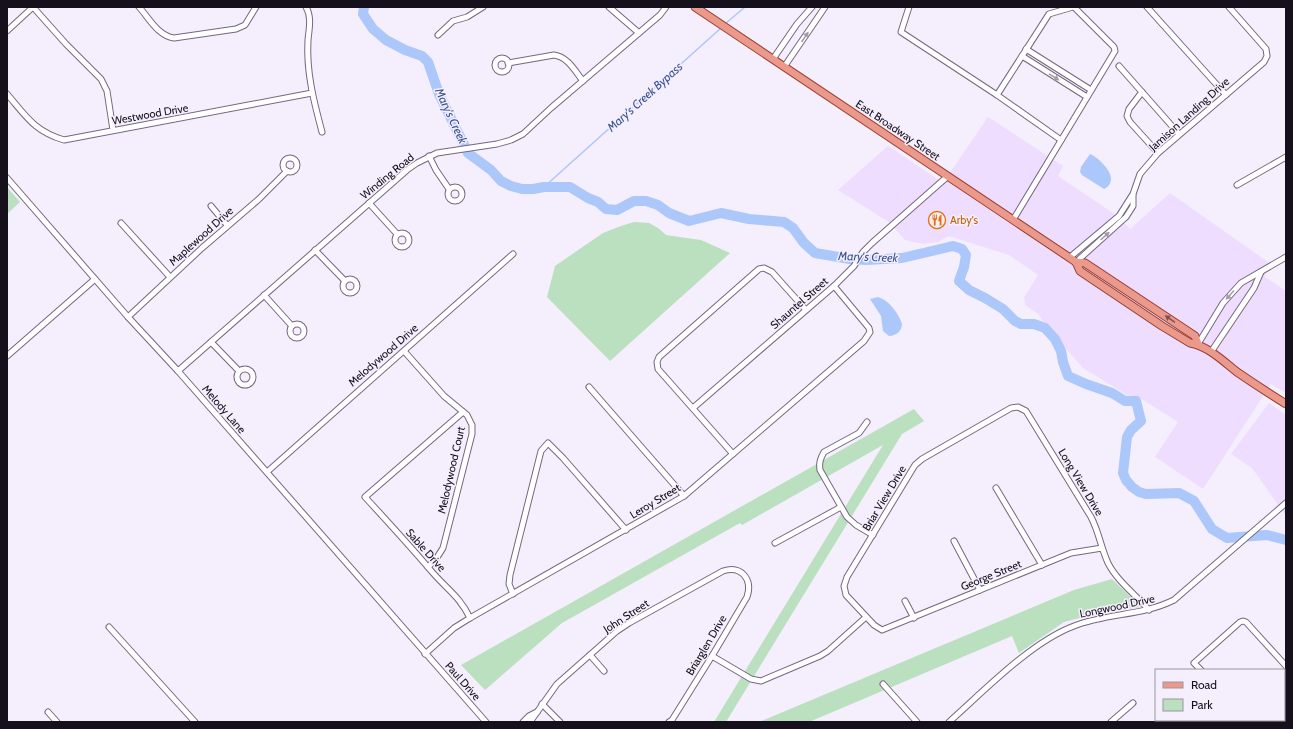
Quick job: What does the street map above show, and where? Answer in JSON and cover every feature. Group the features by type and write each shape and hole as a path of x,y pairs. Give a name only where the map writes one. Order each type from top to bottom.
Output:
{"main road":[{"name":"East Broadway Street","path":"695,7 1073,260 1085,263 1195,336 1198,344"},
{"name":"East Broadway Street","path":"1073,260 1080,271 1162,326 1211,352 1286,404"},
{"path":"1110,290 1115,289 1143,306 1157,311"}],"street":[{"path":"7,31 33,7 66,44 101,79 107,91 114,130"},
{"path":"139,7 160,32 168,37 174,38 236,29 245,24 256,7"},
{"path":"306,7 310,13 307,51 312,93 322,132"},
{"path":"438,35 453,21 467,16 483,7"},
{"path":"608,7 639,33"},
{"name":"Winding Road","path":"178,371 407,170 429,156 437,153 497,144 511,140 523,134 660,15 666,7"},
{"path":"773,59 797,24 812,7"},
{"path":"784,67 825,7"},
{"path":"909,7 901,32 997,95 1061,140"},
{"path":"997,95 1049,14 1074,7 1114,47 1115,51 1013,220"},
{"path":"1147,7 1226,95"},
{"name":"Jamison Landing Drive","path":"1073,260 1126,218 1133,206 1133,194 1140,174 1158,152 1264,62 1267,56 1266,49 1229,7"},
{"path":"1026,49 1091,90"},
{"path":"508,63 554,55 560,56 566,60 583,81"},
{"path":"1022,56 1087,98"},
{"path":"1118,66 1179,134"},
{"path":"1142,92 1129,109 1127,116 1130,122 1158,152"},
{"name":"Westwood Drive","path":"7,94 36,127 50,136 64,140 312,93"},
{"path":"429,156 436,170 449,189"},
{"path":"1237,184 1286,157"},
{"name":"Maplewood Drive","path":"128,317 170,277 259,199 287,171"},
{"name":"Shauntel Street","path":"693,408 834,286 854,266 863,252 948,176"},
{"name":"Melody Lane","path":"7,178 426,654"},
{"path":"369,203 397,234"},
{"path":"211,206 227,226"},
{"path":"121,222 170,277"},
{"path":"315,250 345,281"},
{"name":"Melodywood Drive","path":"267,472 513,254"},
{"path":"1198,344 1223,303 1241,283 1286,257"},
{"path":"733,454 658,369 657,362 664,352 756,272 764,268 772,272 806,310"},
{"path":"1211,352 1254,288 1261,272"},
{"path":"7,356 95,279"},
{"name":"Leroy Street","path":"426,654 454,628 470,618 684,496 864,341 870,332 866,323 834,286"},
{"path":"264,295 292,326"},
{"path":"211,342 239,371"},
{"name":"Melodywood Court","path":"404,351 435,386 463,412 471,422 472,434 443,548 436,559 428,567"},
{"path":"589,387 684,496"},
{"name":"Briar View Drive","path":"889,627 882,630 874,625 846,595 844,586 847,577 910,473 919,462 1010,408 1018,407"},
{"name":"Long View Drive","path":"1018,407 1026,411 1091,517 1099,534 1102,548 1109,565 1149,610"},
{"name":"Sable Drive","path":"463,412 365,497 428,567 457,596 470,618"},
{"path":"867,422 859,433 824,452 819,464 820,470 841,507 852,522 873,535"},
{"path":"513,594 509,584 510,575 541,451 548,443 626,530"},
{"path":"996,488 1042,565"},
{"name":"Longwood Drive","path":"949,722 1018,661 1063,630 1081,623 1101,618 1161,607 1174,600 1286,503"},
{"path":"775,543 841,507"},
{"path":"954,541 980,590"},
{"name":"George Street","path":"889,627 1071,553 1102,548"},
{"name":"John Street","path":"530,722 557,684 617,631 722,571 728,569 739,571 745,576"},
{"name":"Briarglen Drive","path":"669,722 672,720 712,656 747,597 749,584 745,576"},
{"path":"905,601 914,618"},
{"path":"712,656 751,679 761,681 820,656 828,651 866,617"},
{"path":"1200,669 1194,663 1243,621 1246,622 1286,666"},
{"path":"109,627 195,722"},
{"name":"Paul Drive","path":"426,654 486,722"},
{"path":"590,655 604,671"},
{"path":"882,684 917,722"},
{"path":"1111,722 1133,703"},
{"path":"542,704 560,722"},
{"path":"48,712 56,722"},
{"name":"John Street","path":"523,722 529,716 537,712"}],"shaded area":[{"path":"988,117 1063,166 1058,176 1116,215 1130,229 1170,193 1268,262 1265,277 1286,291 1286,393 1271,384 1203,489 1155,457 1178,422 1140,398 1127,395 1083,368 1052,333 1038,314 1025,305 1024,297 1038,275 1009,255 949,236 938,242 923,244 905,240 889,222 838,190 888,146 943,183"},
{"path":"1269,403 1286,415 1286,516 1252,468 1231,454"}],"green space":[{"path":"7,187 20,202 7,214"},
{"path":"634,222 649,223 666,235 701,240 730,253 610,361 547,297 555,266 603,233"},
{"path":"914,409 924,421 902,434 726,722 714,722 883,445 742,525 740,523 562,623 485,690 461,665"},
{"path":"1112,579 1141,607 1099,613 1064,622 1019,653 1012,636 809,722 759,722 1074,590"}],"water":[{"path":"1090,154 1104,165 1110,175 1111,180 1109,185 1104,189 1082,175 1080,172 1081,167"},
{"path":"878,297 890,304 902,324 901,329 894,335 889,336 883,331 881,316 870,299"}],"waterway":[{"name":"Mary's Creek","path":"364,7 363,14 373,29 386,40 405,50 422,56 428,62 439,94 468,153 491,170 501,181 511,186 522,189 570,187 598,202 606,209 617,210 634,201 646,201 658,205 669,213 689,221 721,213 749,219 784,222 793,228 804,243 815,253 850,259 866,260 902,258 953,246 962,249 966,255 959,281 969,290 1003,309 1015,321 1021,324 1034,324 1045,328 1055,339 1061,351 1068,376 1112,393 1125,401 1136,401 1141,421 1131,430 1127,437 1123,473 1126,480 1132,487 1139,492 1146,494 1179,493 1194,501 1212,529 1227,538 1267,535 1286,540"},
{"name":"Mary's Creek Bypass","path":"725,24 745,7"},
{"name":"Mary's Creek Bypass","path":"544,187 721,28"}],"place":[{"name":"Arby's","path":"937,220"}]}
